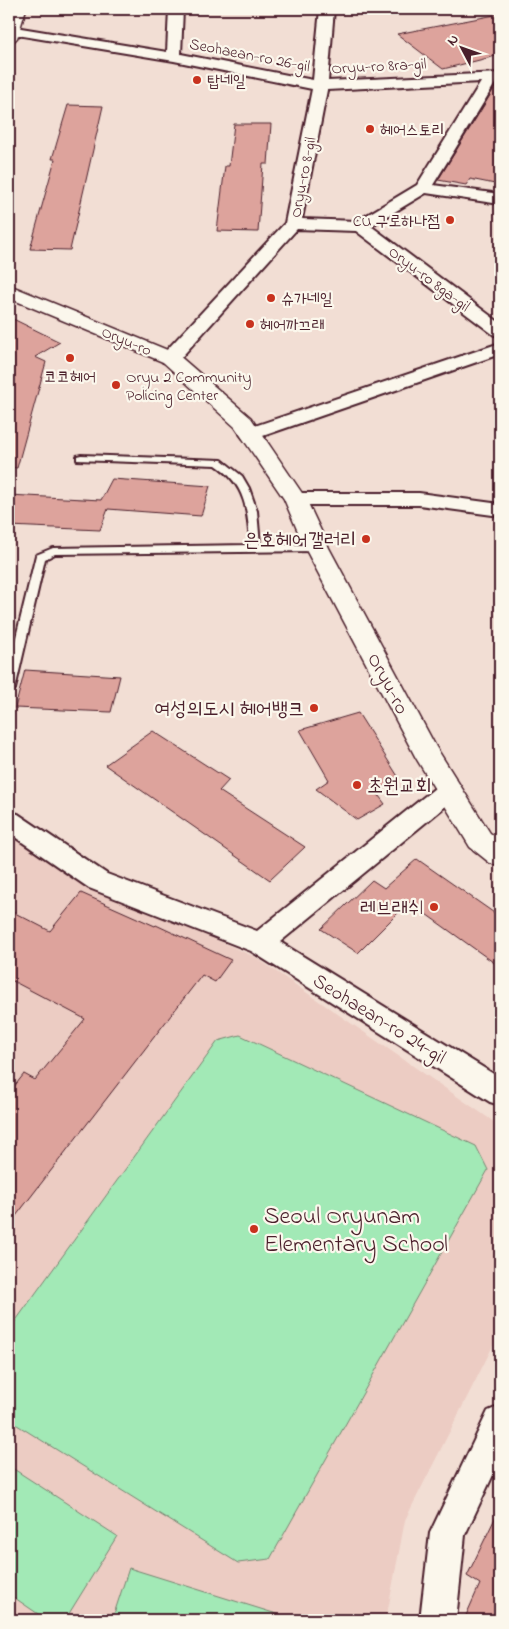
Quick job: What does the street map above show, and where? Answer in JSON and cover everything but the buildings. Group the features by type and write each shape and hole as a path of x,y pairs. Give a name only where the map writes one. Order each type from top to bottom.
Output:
{"main road":[{"path":"10,34 18,9"},
{"name":"Oryu-ro","path":"9,291 170,358 243,423 295,499 317,548 425,751 480,840 500,855"}],"street":[{"name":"Seohaean-ro 26-gil","path":"174,57 176,9"},
{"name":"Oryu-ro 8-gil","path":"170,358 293,224 320,86 328,9"},
{"name":"Seohaean-ro 26-gil","path":"10,34 174,57 320,86"},
{"name":"Oryu-ro 8ra-gil","path":"320,86 496,78"},
{"path":"293,224 360,226 423,188 496,78"},
{"path":"423,188 500,199"},
{"name":"Oryu-ro 8ga-gil","path":"360,226 500,330"},
{"path":"250,434 500,348"},
{"path":"295,499 419,499 500,510"},
{"path":"260,943 449,790"},
{"name":"Seohaean-ro 24-gil","path":"9,821 98,882 260,943 500,1093"},
{"path":"438,1620 448,1533 500,1423"}],"lane":[{"path":"81,458 218,462 235,476 247,495 254,514 255,549"},
{"path":"9,689 40,557 53,552 317,548"}],"shaded area":[{"name":"Seoul Oryunam Elementary School","path":"9,836 100,888 255,957 500,1126 500,1332 405,1520 386,1620 9,1620"}],"green space":[{"path":"240,1035 476,1146 488,1170 270,1559 238,1563 9,1420 9,1330 218,1041"},
{"path":"9,1466 117,1536 65,1620 47,1620 9,1594"},
{"path":"129,1568 296,1620 112,1620"}],"place":[{"name":"탑네일","path":"197,80"},
{"name":"헤어스토리","path":"370,129"},
{"name":"CU 구로하나점","path":"450,220"},
{"name":"슈가네일","path":"271,298"},
{"name":"헤어까끄래","path":"250,324"},
{"name":"코코헤어","path":"70,358"},
{"name":"Oryu 2 Community Policing Center","path":"116,385"},
{"name":"은호헤어갤러리","path":"366,539"},
{"name":"여성의도시 헤어뱅크","path":"314,708"},
{"name":"초원교회","path":"357,785"},
{"name":"레브래쉬","path":"434,907"},
{"name":"Seoul Oryunam Elementary School","path":"254,1229"}]}
